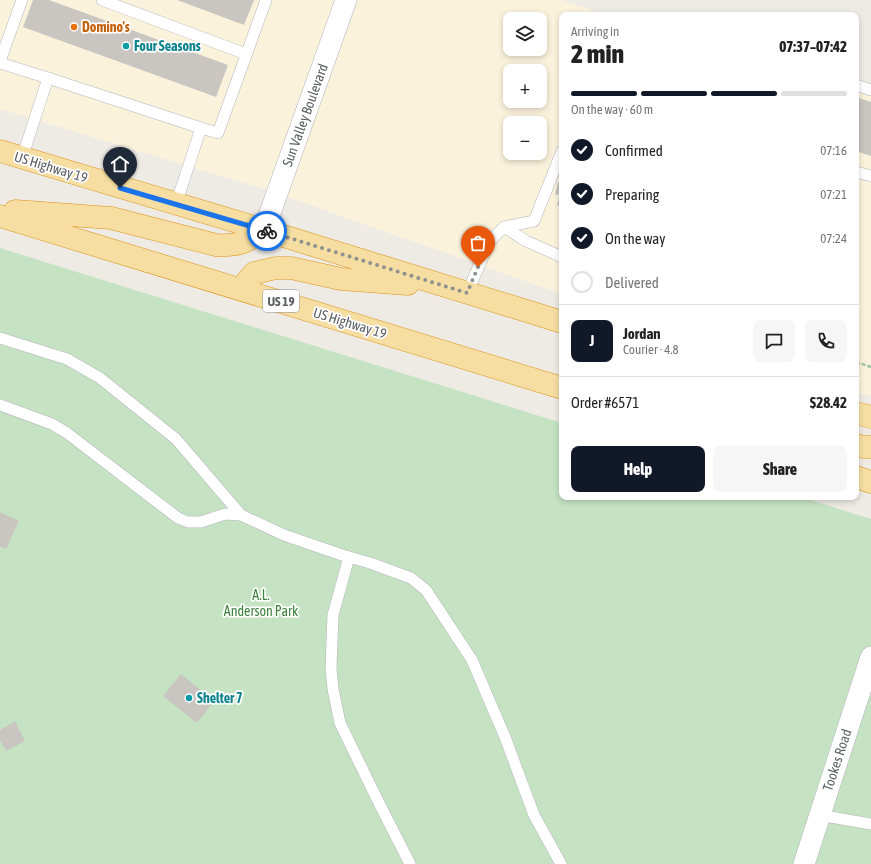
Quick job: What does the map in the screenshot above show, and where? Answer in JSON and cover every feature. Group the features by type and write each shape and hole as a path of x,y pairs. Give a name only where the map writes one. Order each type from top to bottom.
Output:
{"highway":[{"name":"US Highway 19","path":"0,151 264,230 559,321"},
{"path":"0,210 111,218 216,245 232,246 250,240 264,230"},
{"name":"US Highway 19","path":"0,216 559,387"},
{"path":"241,289 254,273 276,268 291,268 341,279 458,290"},
{"path":"530,378 559,378"},
{"path":"859,414 871,417"},
{"path":"859,445 871,447"},
{"path":"859,478 871,482"}],"street":[{"name":"Sun Valley Boulevard","path":"264,230 346,0"},
{"name":"Tookes Road","path":"804,864 871,657"}],"lane":[{"path":"22,0 0,62 218,133 266,0"},
{"path":"102,0 246,54"},
{"path":"22,158 48,78"},
{"path":"859,86 871,90"},
{"path":"176,204 201,128"},
{"path":"458,290 490,241 504,227 534,221 559,158"},
{"path":"859,173 871,176"},
{"path":"504,227 526,241 559,256"},
{"path":"0,338 67,359 100,378 176,438 241,515"},
{"path":"0,405 52,424 67,433 178,518 188,522 201,522 225,514 241,515 284,535 370,563 410,578 426,590 472,660 505,737 534,815 561,864"},
{"path":"349,557 333,615 331,668 333,689 340,723 410,864"},
{"path":"819,815 871,824"}],"path":[{"path":"859,363 871,367"}],"shaded area":[{"path":"0,0 335,0 267,190 0,109"},
{"path":"358,0 562,0 597,12 559,12 559,293 287,197"},
{"path":"859,93 871,96 871,396 859,393"}],"green space":[{"name":"A.L. Anderson Park","path":"0,248 559,422 559,500 811,500 871,519 871,864 0,864"}],"building":[{"name":"Four Seasons","path":"33,0 49,0 228,65 216,97 23,27"},
{"path":"177,0 254,0 244,25"},
{"path":"859,98 871,102 871,156 859,152"},
{"path":"558,182 559,182 559,194 555,195"},
{"path":"0,512 19,521 6,549 0,546"},
{"name":"Shelter 7","path":"181,674 214,701 197,723 163,696"},
{"path":"15,721 25,741 6,751 0,740 0,730"}],"way so far":[{"path":"267,231 467,293 478,267"}],"place":[{"name":"Domino's","path":"74,27"},
{"name":"Four Seasons","path":"126,46"},
{"name":"Shelter 7","path":"189,698"}],"route":[{"path":"120,188 267,231"}]}
